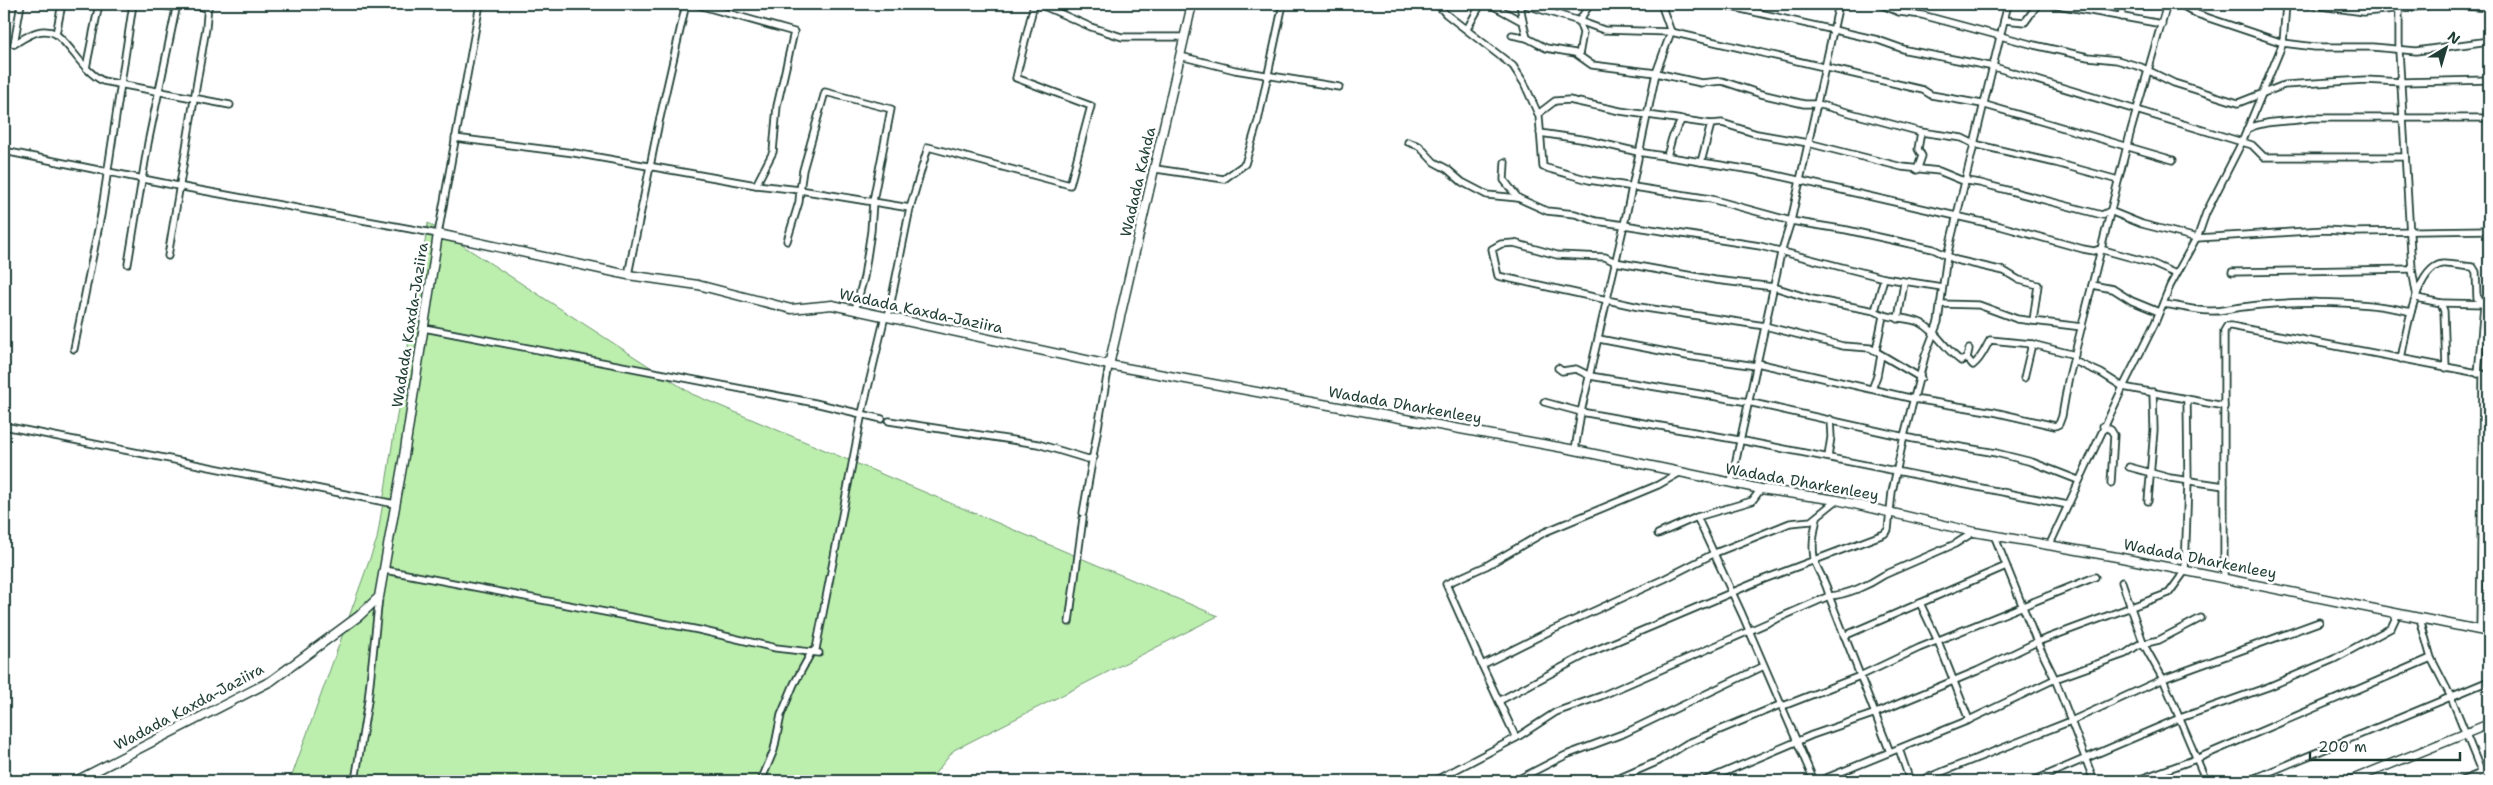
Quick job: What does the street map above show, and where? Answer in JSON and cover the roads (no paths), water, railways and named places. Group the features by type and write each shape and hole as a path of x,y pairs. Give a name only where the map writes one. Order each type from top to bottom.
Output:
{"main road":[{"name":"Wadada Kahda","path":"1109,366 1156,169 1192,4"},
{"name":"Wadada Kaxda-Jaziira","path":"76,781 271,681 359,616 379,597 385,570 438,234 628,275 698,285 791,309 832,305 1109,366"},
{"name":"Wadada Dharkenleey","path":"1109,366 1574,450 1761,489 1837,500 1974,532 2050,544 2489,632"},
{"path":"2349,781 2489,724"}],"street":[{"path":"21,4 14,44 38,31 47,30 66,42 91,75 103,81 230,105"},
{"path":"56,34 62,4"},
{"path":"86,68 99,4"},
{"path":"74,350 108,172 133,4"},
{"path":"154,4 173,7 177,4"},
{"path":"128,264 142,179 177,4"},
{"path":"168,256 195,98 208,6 188,4"},
{"path":"4,151 180,187 438,234 454,138 480,4"},
{"path":"628,275 659,122 686,4"},
{"path":"695,4 794,32 777,106 772,152 756,185"},
{"path":"762,781 774,750 781,715 787,706 794,684 811,653 816,649 862,413 910,208 928,147 1070,185 1091,106 1016,78 1034,4"},
{"path":"1038,4 1091,27 1122,37 1184,37"},
{"path":"1156,169 1224,179 1245,164 1258,121 1281,4"},
{"path":"1437,4 1446,14 1513,66 1524,83 1538,114 1543,167 1589,180 1733,204 1791,221 1847,230 1933,249 1974,265 2004,271 2019,280 2038,285 2033,321"},
{"path":"1467,29 1481,4"},
{"path":"1490,4 1523,22"},
{"path":"1527,38 1521,4 1604,30 1671,32 1825,69 1923,90 1930,95 1982,104 2173,160"},
{"path":"1579,21 1590,4"},
{"path":"1574,450 1656,73 1671,32 1661,4"},
{"path":"1719,4 1878,40 1906,50 1994,67 2252,145 2264,157 2405,157"},
{"path":"1731,483 1781,253 1791,221 1839,4"},
{"path":"1880,4 1899,12 1922,15 2088,57 2117,60 2174,83 2238,103 2284,85 2365,80 2402,82 2489,80"},
{"path":"1499,701 1589,653 1732,592 1884,534 1890,524 1896,473 1904,436 1921,378 1925,356 1938,322 1947,256 1982,104 1994,67 2008,4"},
{"path":"2004,20 2024,22 2038,4"},
{"path":"2052,4 2162,24"},
{"path":"2121,17 2123,4"},
{"path":"1599,339 1757,364 1914,399 1994,412 2055,426 2059,424 2100,249 2167,4"},
{"path":"2180,4 2198,14 2283,43 2315,47 2373,47 2399,51 2433,50 2452,45 2489,41"},
{"path":"2050,544 2103,426 2176,274 2197,238 2206,213 2242,142 2283,43 2286,4"},
{"path":"2306,4 2364,12 2399,6 2445,4 2489,8"},
{"path":"2399,6 2399,51 2409,230 2417,298"},
{"path":"1579,21 1583,33 1579,55"},
{"path":"1512,35 1527,38 1546,48 1579,55 1592,65 1656,73 1701,83 1722,81 1761,94 1804,104 1817,104 1921,132 1956,137 1974,144 2118,180"},
{"path":"1180,56 1235,70 1339,87"},
{"path":"788,240 799,202 803,170 824,92 891,109 873,201 871,231 855,310"},
{"path":"1538,114 1554,101 1570,100 1620,111 1647,113 1711,124 1722,123 1757,134 1808,143 1917,170 1939,171 1965,182 1980,183 2102,215 2110,211 2142,224 2197,238 2326,230 2355,232 2489,230"},
{"path":"2247,129 2270,121 2296,121 2310,118 2489,118"},
{"path":"1667,156 1672,138 1682,119"},
{"path":"1701,162 1711,124"},
{"path":"1540,132 1588,140 1638,152 1758,171 1799,182 1956,216 2083,249 2094,251 2100,249 2151,263 2176,274"},
{"path":"1917,170 1922,156 1918,149 1921,132"},
{"path":"454,138 574,153 756,185 800,190 910,208"},
{"path":"1408,142 1419,146 1434,162 1447,169 1462,182 1486,194 1518,198 1547,211 1575,214 1596,221 1675,235 1735,242 1904,283 1942,288"},
{"path":"1505,162 1504,180 1518,198"},
{"path":"1921,378 1878,352 1843,346 1766,326 1606,300 1498,276 1492,249 1502,244 1514,243 1557,255 1605,257 1615,262 1715,280 1774,287 1812,298 1875,311 1883,316 1915,320 1934,333 1961,361 1967,358"},
{"path":"2401,359 2411,312 2427,272 2434,267 2442,264 2473,267 2476,272 2477,298 2486,305"},
{"path":"2232,272 2412,268"},
{"path":"1875,311 1884,278"},
{"path":"1898,319 1904,283"},
{"path":"2092,285 2112,288 2132,301 2159,312"},
{"path":"2478,374 2489,293"},
{"path":"2417,298 2441,303 2486,305"},
{"path":"2441,303 2446,319 2446,368"},
{"path":"1940,304 1979,305 2017,319 2082,328"},
{"path":"2163,304 2200,310 2224,310 2248,306 2336,304 2397,308 2411,312"},
{"path":"1872,389 1878,376 1878,352 1883,316"},
{"path":"2224,579 2224,331 2227,326 2483,374 2480,629"},
{"path":"424,328 862,413 882,419"},
{"path":"1967,358 1973,365 1977,362 1990,340 2032,344 2075,358 2123,387 2224,406"},
{"path":"2024,378 2032,344"},
{"path":"1967,358 1969,349"},
{"path":"1069,622 1083,515 1109,366"},
{"path":"1558,368 1562,371 1576,369 1590,376 1748,402 2032,462 2078,480"},
{"path":"2148,501 2154,430 2153,392"},
{"path":"1704,781 1977,671 2037,642 2132,605 2169,593 2185,571 2188,481 2187,398"},
{"path":"1544,402 1581,412 1739,440 1828,457 1896,473 2068,505"},
{"path":"1828,457 1831,437 1830,419"},
{"path":"889,421 1038,444 1088,459 1094,457"},
{"path":"4,426 395,504"},
{"path":"2103,426 2111,430 2114,435 2111,483"},
{"path":"2129,467 2150,474 2224,486"},
{"path":"1516,738 1446,584 1486,566 1545,532 1624,500 1658,485 1679,473"},
{"path":"1658,534 1697,517 1752,501 1761,489"},
{"path":"1482,665 1550,631 1664,579 1715,552 1790,523 1811,521 1837,500"},
{"path":"1697,517 1715,552 1814,781"},
{"path":"1817,518 1814,534 1814,560 1828,586 1828,596 1890,752"},
{"path":"1434,781 1516,738 1556,712 1601,696 1828,596 1838,595 1874,581 1955,544 1974,532"},
{"path":"1994,535 2037,642 2055,679 2094,781"},
{"path":"1844,636 2006,566"},
{"path":"385,570 819,654"},
{"path":"1613,781 1659,761 1686,744 1860,676 1938,641 2095,578"},
{"path":"2122,582 2132,605 2144,645 2163,679 2206,781"},
{"path":"355,781 368,701 379,597"},
{"path":"1920,603 1938,641 1969,720"},
{"path":"2033,781 2180,718 2268,687 2334,659 2391,628 2398,613"},
{"path":"1819,781 1969,720 2055,679 2159,640 2201,618"},
{"path":"2420,619 2431,658 2451,696 2485,781"},
{"path":"1919,781 2071,721 2163,679 2319,622"},
{"path":"2135,781 2196,759 2431,658"},
{"path":"1515,781 1566,755 1625,733 1764,666"},
{"path":"2248,781 2489,681"},
{"path":"1899,749 1910,781"},
{"path":"2460,781 2489,770"}]}
